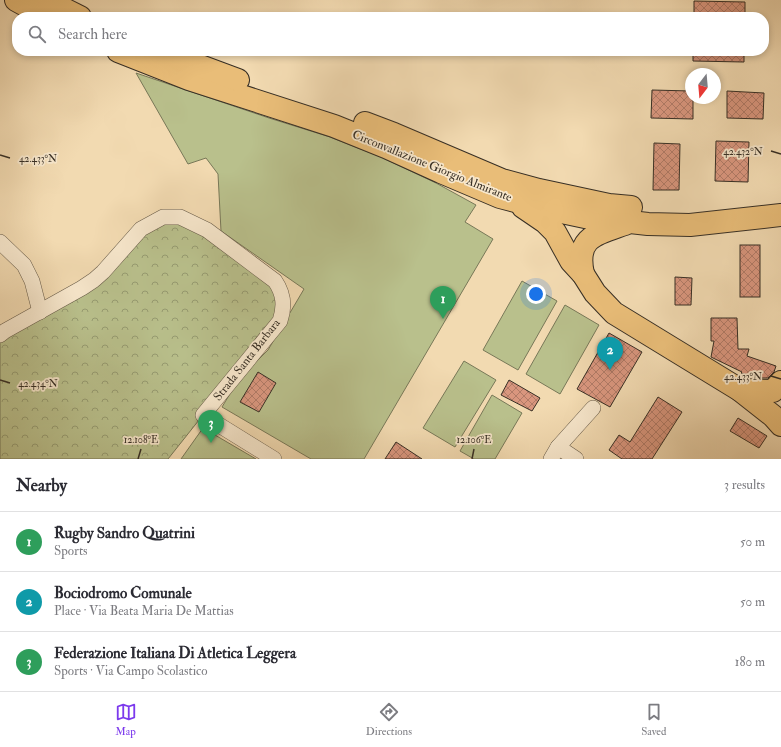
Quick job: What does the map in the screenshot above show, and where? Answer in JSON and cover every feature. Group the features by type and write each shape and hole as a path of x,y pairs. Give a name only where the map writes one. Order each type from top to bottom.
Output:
{"highway":[{"path":"16,0 38,12"},
{"path":"46,0 70,12"},
{"name":"Circonvallazione Giorgio Almirante","path":"131,56 189,79 334,126 500,197 585,217 648,224 690,225 781,215"},
{"name":"Circonvallazione Giorgio Almirante","path":"174,56 280,95 341,114 394,134 502,180 539,190 609,205 658,210 709,209 781,200"},
{"path":"500,197 522,207 545,222 555,232 571,261 583,274 595,293 614,312 740,390 778,418"},
{"path":"583,274 581,259 586,244 591,237 631,222"},
{"path":"740,390 778,389"}],"street":[{"name":"Strada Santa Barbara","path":"0,335 94,280 141,229 163,217 180,217 207,230 275,281 282,292 284,306 280,321 203,415 274,459"},
{"path":"0,242 24,265 32,281 40,312"},
{"path":"576,459 554,453 593,408"}],"green space":[{"path":"136,73 330,137 381,157 436,183 476,205 465,222 493,239 364,459 311,459 222,407 239,379 268,350 304,289 221,231 218,174 206,158 188,164"},
{"path":"180,217 275,281 284,306 203,415 168,459 0,459 0,335 82,288 141,229"},
{"path":"522,281 557,301 518,370 483,350"},
{"path":"565,305 599,325 560,394 526,374"},
{"path":"464,361 496,380 455,447 423,428"},
{"path":"492,395 522,413 495,459 474,459 460,451"},
{"path":"203,428 256,459 181,459"}],"building":[{"path":"694,1 745,2 745,12 694,12"},
{"path":"693,56 744,56 744,62 693,61"},
{"path":"652,90 685,91 685,104 693,104 693,119 651,118"},
{"path":"727,91 764,93 763,119 727,118"},
{"path":"716,141 749,142 748,182 715,181"},
{"path":"654,143 680,144 679,190 653,190"},
{"path":"740,245 760,245 760,297 740,297"},
{"path":"675,277 692,278 691,305 675,305"},
{"path":"711,318 737,318 738,349 749,349 747,356 776,366 774,372 768,378 757,378 741,373 742,372 711,357 714,341 711,341"},
{"path":"609,333 642,352 610,407 577,389"},
{"path":"258,372 276,383 259,412 240,402"},
{"path":"509,380 540,398 532,411 501,395"},
{"path":"658,397 682,412 652,459 622,459 609,450 619,435 630,442"},
{"path":"738,418 767,436 759,448 730,431"},
{"path":"396,442 422,459 385,459"}],"place":[{"name":"Rugby Sandro Quatrini","path":"443,319"},
{"name":"Bociodromo Comunale","path":"610,370"},
{"name":"Federazione Italiana Di Atletica Leggera","path":"211,443"}]}
